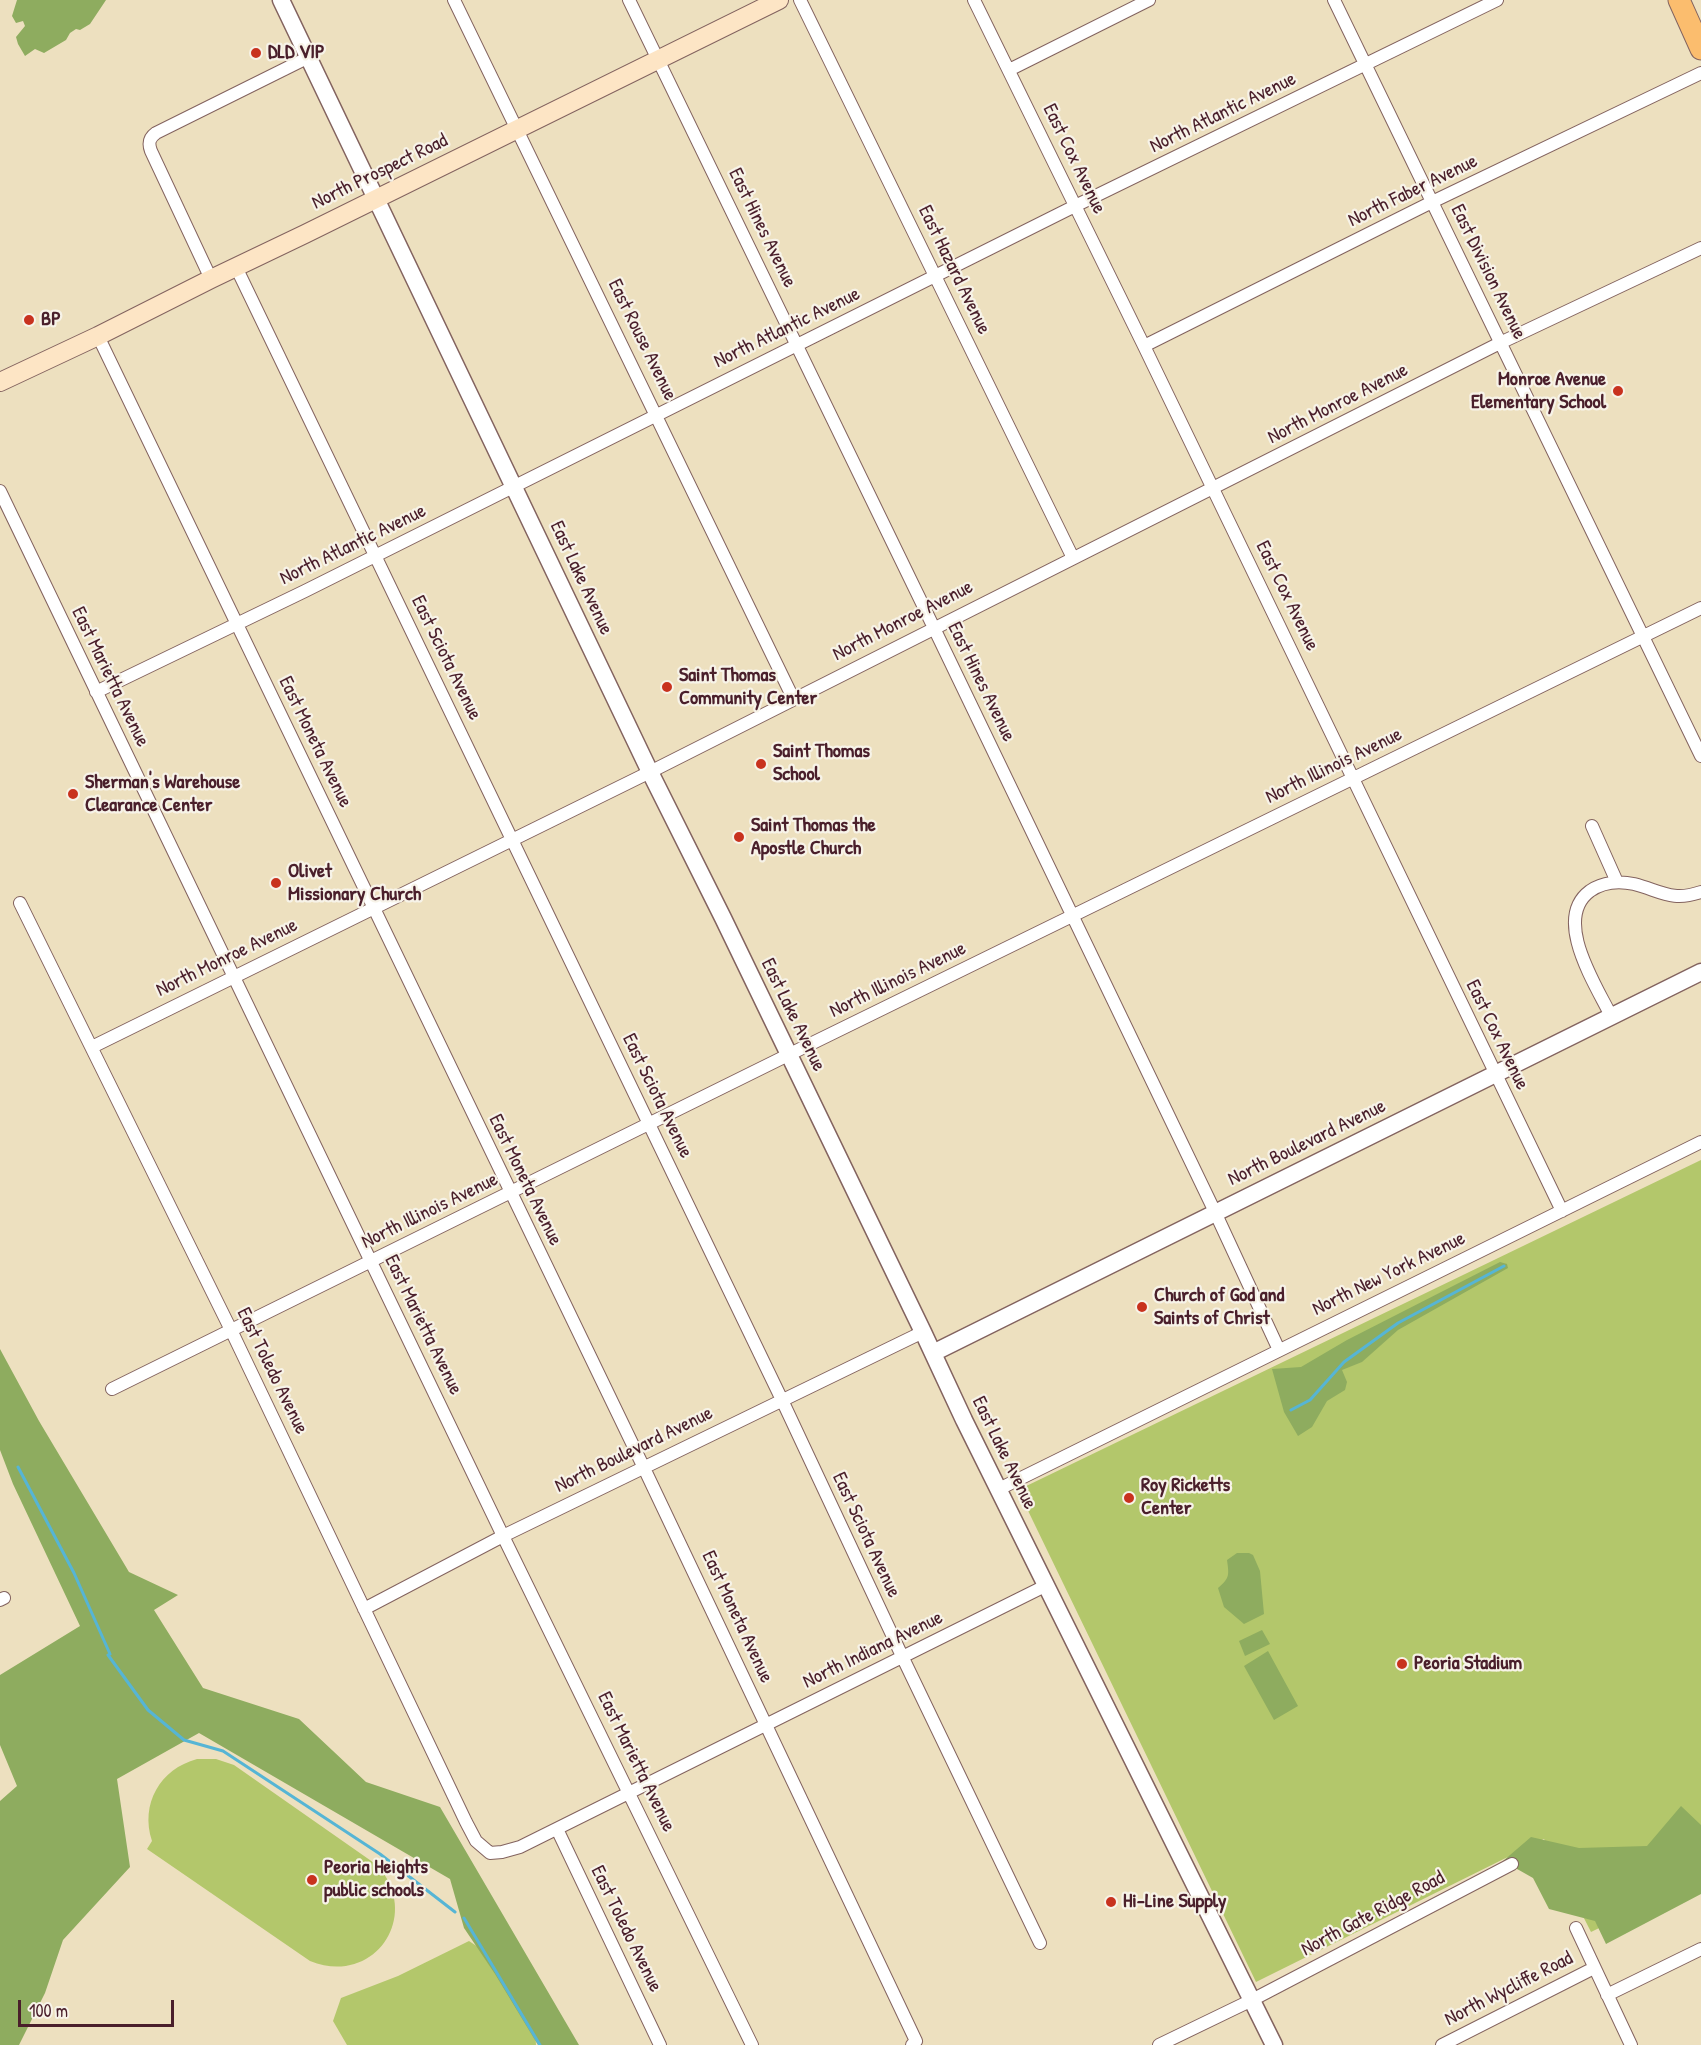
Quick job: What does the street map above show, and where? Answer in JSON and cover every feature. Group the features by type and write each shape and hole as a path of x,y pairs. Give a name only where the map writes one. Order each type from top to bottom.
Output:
{"highway":[{"path":"1677,0 1701,49"}],"main road":[{"name":"North Prospect Road","path":"0,382 98,336 779,0"}],"street":[{"name":"East Lake Avenue","path":"281,0 650,772 723,918 1045,1586 1274,2045"},
{"name":"East Rouse Avenue","path":"454,0 793,698"},
{"name":"East Hines Avenue","path":"629,0 934,628 1279,1350"},
{"name":"East Hazard Avenue","path":"800,0 1073,558"},
{"name":"East Cox Avenue","path":"974,0 1354,778 1562,1212"},
{"path":"1009,70 1149,0"},
{"name":"East Division Avenue","path":"1334,0 1701,756"},
{"name":"North Atlantic Avenue","path":"96,692 375,556 1075,206 1497,0"},
{"path":"211,279 151,151 150,139 156,133 309,57"},
{"name":"North Faber Avenue","path":"1144,346 1432,202 1701,73"},
{"name":"North Monroe Avenue","path":"92,1047 650,772 1500,343 1701,248"},
{"name":"East Sciota Avenue","path":"236,267 650,1124 1040,1943"},
{"name":"East Moneta Avenue","path":"98,336 644,1468 914,2043"},
{"name":"East Marietta Avenue","path":"0,491 503,1536 752,2045"},
{"name":"North Illinois Avenue","path":"112,1389 1701,608"},
{"path":"1592,826 1617,882"},
{"path":"1611,1016 1582,957 1574,928 1584,897 1601,885 1617,882 1634,884 1675,897 1701,892"},
{"name":"East Toledo Avenue","path":"20,903 231,1330 466,1822 476,1841 490,1853"},
{"name":"North Boulevard Avenue","path":"933,1353 1701,972"},
{"name":"North New York Avenue","path":"999,1489 1701,1143"},
{"name":"North Boulevard Avenue","path":"364,1609 503,1536 923,1332"},
{"name":"North Indiana Avenue","path":"490,1853 520,1847 1045,1586"},
{"name":"East Toledo Avenue","path":"557,1829 660,2045"},
{"name":"North Gate Ridge Road","path":"1159,2045 1252,2000 1512,1864"},
{"path":"1576,1928 1631,2045"},
{"path":"1607,1995 1701,1949"},
{"name":"North Wycliffe Road","path":"1442,2045 1594,1968"}],"green space":[{"path":"17,0 106,0 90,24 80,30 76,29 66,40 44,53 35,49 25,56 16,37 25,26 23,21 16,23 12,16"},
{"name":"Peoria Stadium","path":"1701,1160 1701,1878 1591,1932 1544,1839 1256,1982 1018,1490"},
{"path":"1500,1262 1507,1264 1508,1268 1398,1330 1362,1362 1342,1370 1347,1382 1345,1390 1327,1401 1312,1427 1298,1436 1284,1412 1272,1369 1301,1367 1347,1340"},
{"path":"0,1349 39,1421 129,1572 178,1595 154,1610 203,1688 299,1719 366,1782 440,1807 579,2045 538,2045 464,1928 450,1879 199,1733 117,1779 130,1867 63,1940 45,1993 19,2045 0,2045 0,1801 17,1786 0,1745 0,1675 80,1626 13,1484 0,1450"},
{"path":"1237,1553 1253,1555 1260,1571 1264,1614 1244,1624 1224,1607 1218,1588 1228,1576 1227,1560"},
{"path":"1262,1630 1270,1644 1245,1656 1239,1641"},
{"path":"1268,1651 1298,1706 1274,1720 1244,1666"},
{"path":"197,1759 216,1759 234,1765 377,1865 390,1885 395,1905 393,1925 385,1942 371,1955 354,1964 333,1966 310,1961 147,1849 152,1841 149,1814 156,1790 173,1771"},
{"path":"1681,1806 1701,1825 1701,1894 1606,1944 1595,1921 1549,1909 1533,1878 1503,1861 1531,1837 1579,1848 1647,1846"},
{"path":"469,1941 499,1961 535,2028 536,2045 347,2045 333,2021 341,1998 398,1976"}],"waterway":[{"path":"1291,1410 1310,1400 1344,1362 1398,1323 1504,1266"},
{"path":"18,1467 74,1573 110,1654 108,1655 148,1710 184,1740 223,1751 380,1854 455,1912"},
{"path":"464,1918 540,2045"}],"place":[{"name":"DLD VIP","path":"256,53"},
{"name":"BP","path":"29,320"},
{"name":"Monroe Avenue Elementary School","path":"1618,391"},
{"name":"Saint Thomas Community Center","path":"667,687"},
{"name":"Saint Thomas School","path":"761,764"},
{"name":"Sherman's Warehouse Clearance Center","path":"73,794"},
{"name":"Saint Thomas the Apostle Church","path":"739,837"},
{"name":"Olivet Missionary Church","path":"276,883"},
{"name":"Church of God and Saints of Christ","path":"1142,1307"},
{"name":"Roy Ricketts Center","path":"1129,1498"},
{"name":"Peoria Stadium","path":"1402,1664"},
{"name":"Peoria Heights public schools","path":"312,1880"},
{"name":"Hi-Line Supply","path":"1111,1902"}]}
